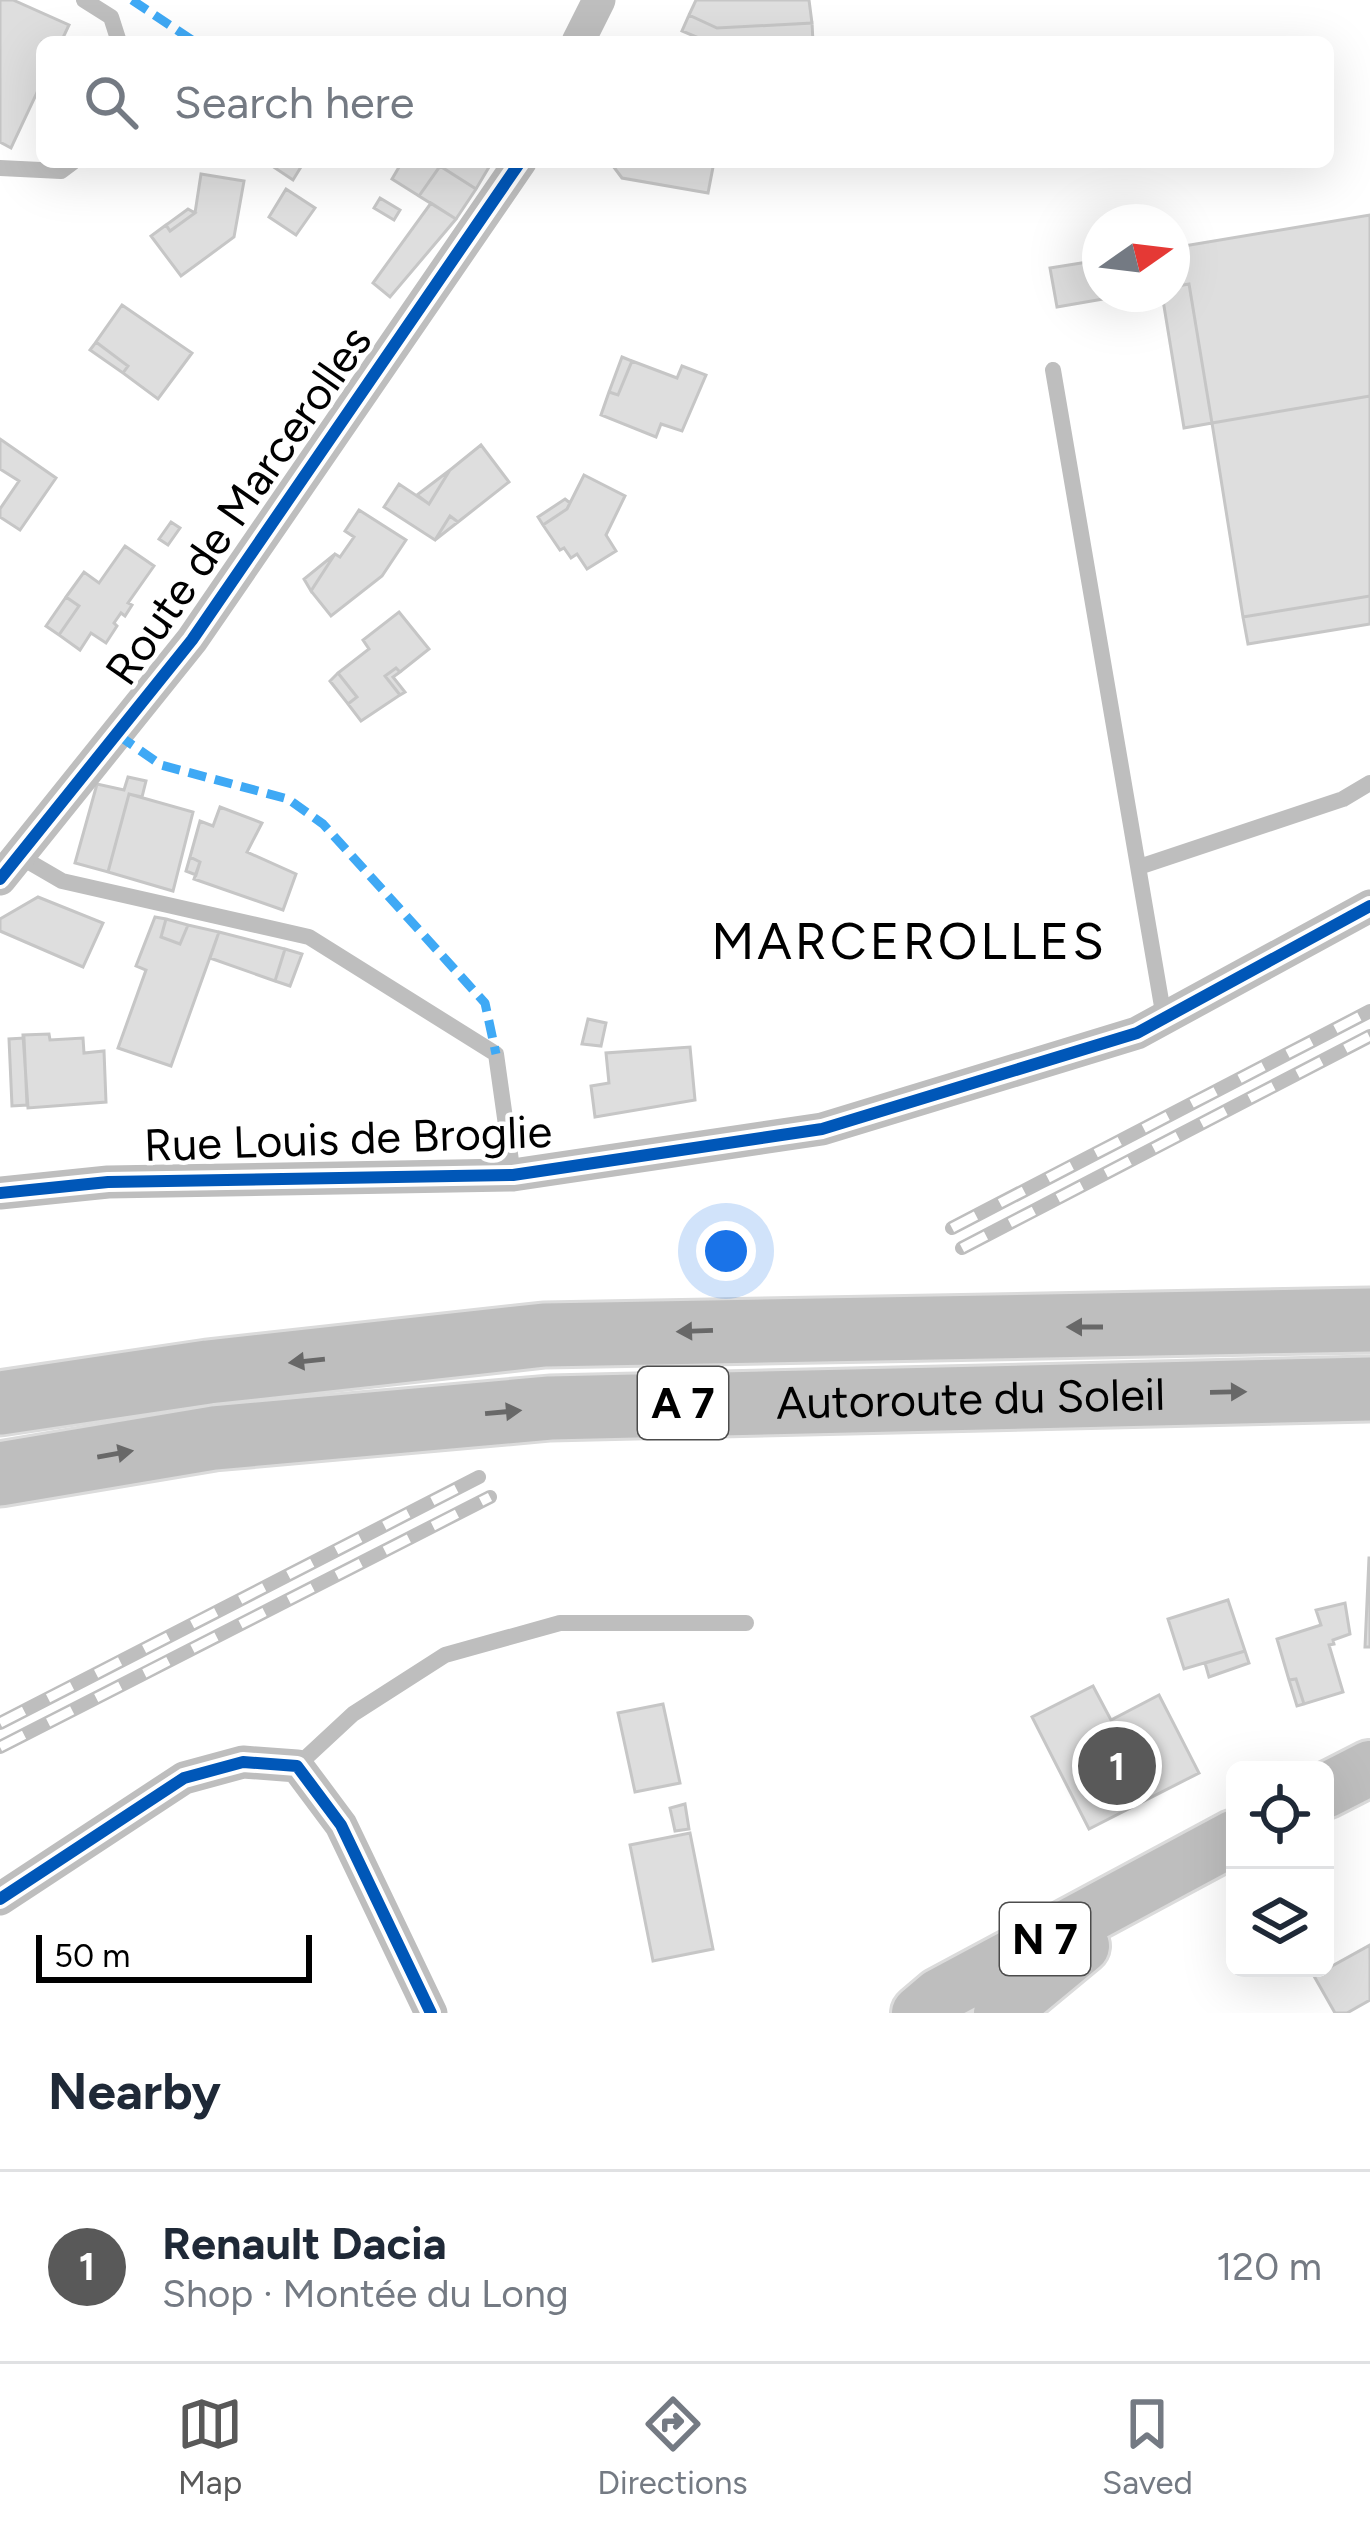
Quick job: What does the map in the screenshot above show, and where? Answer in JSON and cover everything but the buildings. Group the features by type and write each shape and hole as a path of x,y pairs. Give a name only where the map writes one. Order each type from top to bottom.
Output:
{"highway":[{"name":"Autoroute du Soleil","path":"0,1403 208,1372 544,1335 1370,1321"},
{"name":"Autoroute du Soleil","path":"0,1474 214,1438 550,1408 1370,1389"}],"main road":[{"name":"N 7","path":"919,2013 939,1996 1226,1843"},
{"name":"N 7","path":"1001,2013 1174,1869"}],"street":[{"path":"581,36 599,0"},
{"name":"Route de Marcerolles","path":"9,867 192,640 516,168"},
{"name":"Rue Louis de Broglie","path":"0,1193 107,1182 513,1175 822,1129 1137,1033 1370,906"},
{"path":"0,1899 184,1778 243,1762 297,1766 341,1826 431,2013"}],"lane":[{"path":"84,0 111,17 117,36"},
{"path":"0,168 65,168"},
{"path":"1053,370 1164,1018"},
{"path":"1139,867 1342,799 1370,783"},
{"path":"9,867 309,937 496,1054 513,1175"},
{"path":"297,1766 353,1714 445,1655 560,1623 746,1623"}],"railway":[{"path":"952,1228 1370,1011"},
{"path":"962,1248 1370,1036"},
{"path":"0,1723 479,1477"},
{"path":"0,1747 490,1497"}],"marked path":[{"path":"132,0 186,36"},
{"path":"118,735 161,765 288,799 323,824 485,1003 496,1054"}],"cycle path":[{"path":"0,879 192,640 516,168"},
{"path":"0,1193 108,1182 513,1175 822,1129 1137,1033 1370,906"},
{"path":"0,1899 184,1778 243,1762 297,1766 341,1825 431,2013"}],"place":[{"name":"Renault Dacia","path":"1117,1766"}],"district":[{"name":"MARCEROLLES","path":"909,941"}]}
